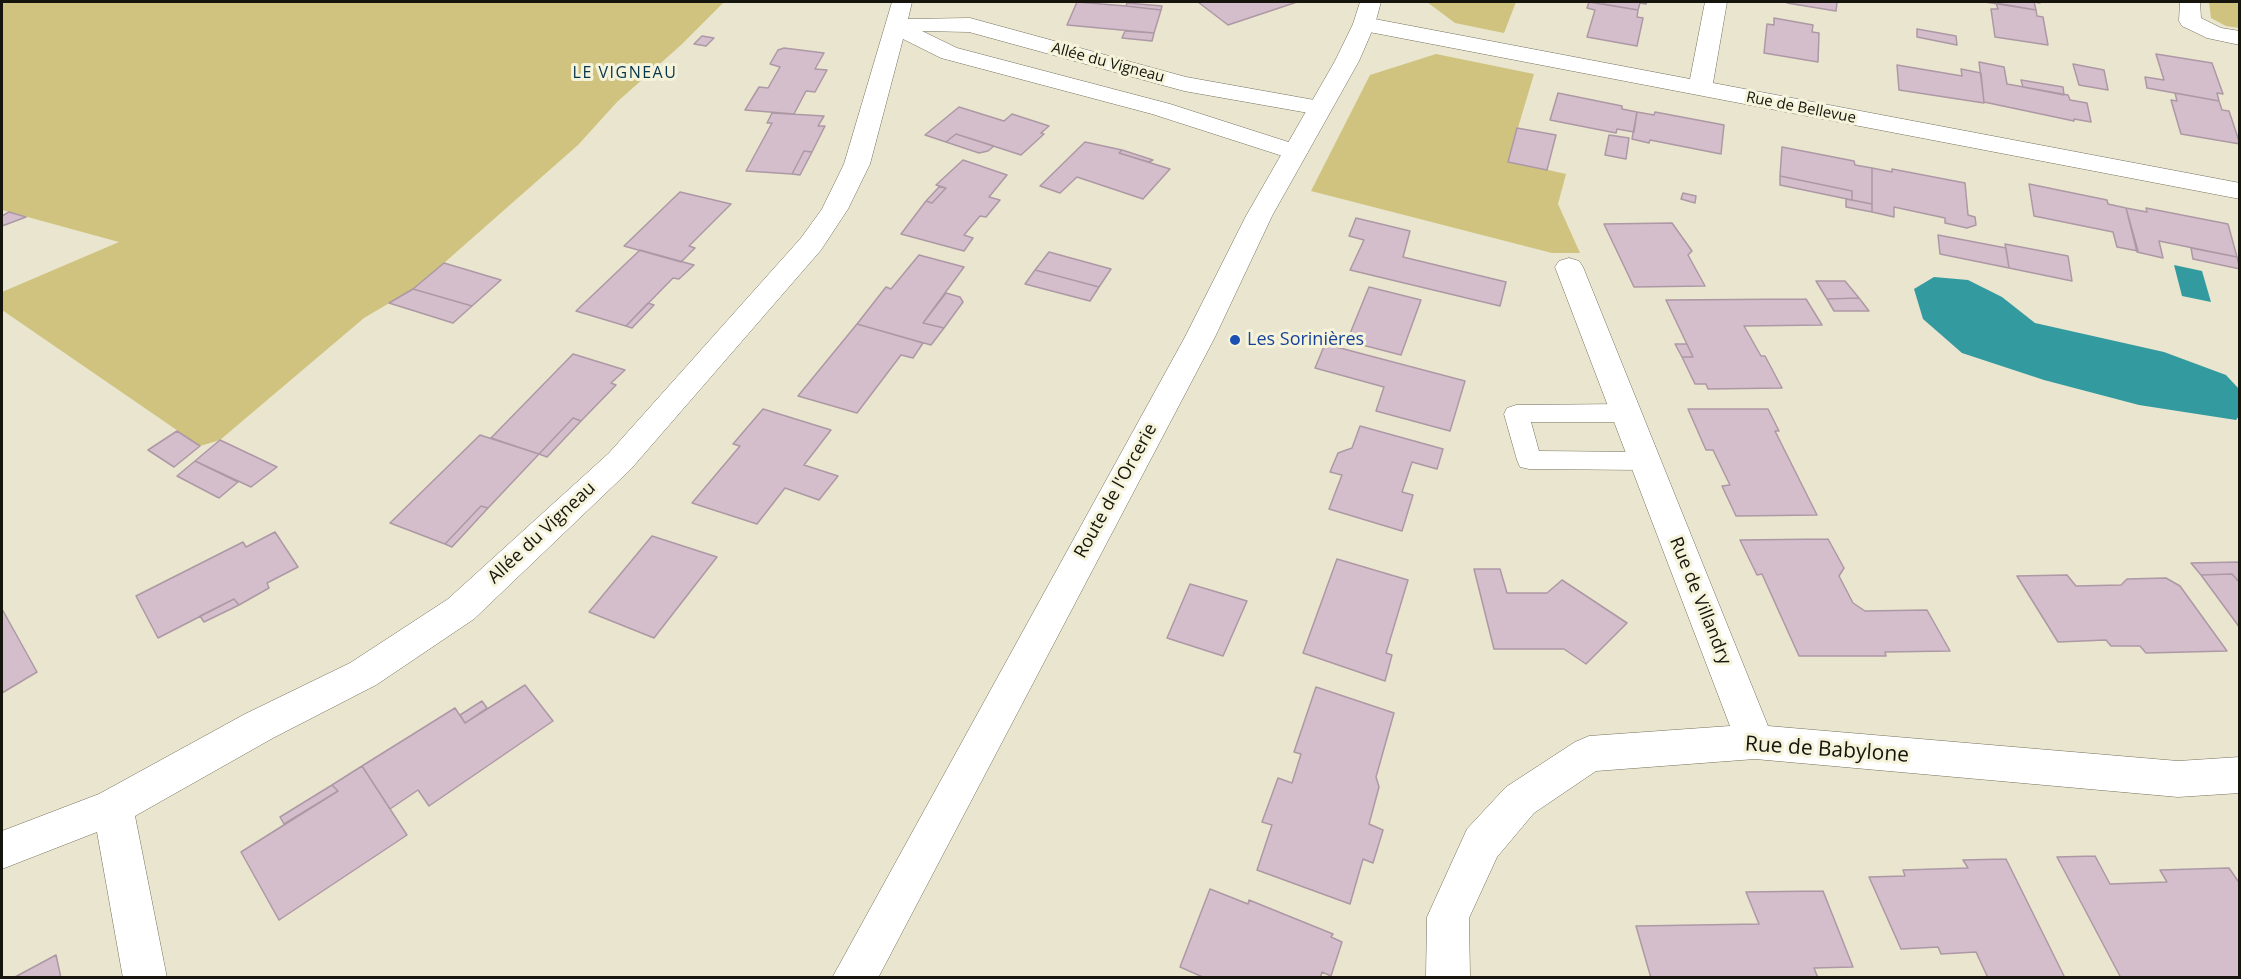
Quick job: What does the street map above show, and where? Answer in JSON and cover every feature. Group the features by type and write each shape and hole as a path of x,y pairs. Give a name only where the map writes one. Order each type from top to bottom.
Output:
{"street":[{"path":"1700,88 1716,2"},
{"path":"2190,2 2190,21 2215,33 2240,38"},
{"name":"Rue de Bellevue","path":"1367,13 1700,88 2240,190"},
{"name":"Route de l'Orcerie","path":"854,978 1200,337 1259,216 1320,108 1367,13"},
{"name":"Allée du Vigneau","path":"898,14 970,25 1184,84 1320,108"},
{"name":"Allée du Vigneau","path":"898,14 950,53 1161,109 1295,152"},
{"name":"Allée du Vigneau","path":"2,850 113,807 259,726 363,674 461,609 620,460 811,244 834,209 857,164 898,14"},
{"path":"1220,128 1245,95"},
{"name":"Rue de Villandry","path":"1569,267 1755,742"},
{"name":"Rue de Babylone","path":"1448,978 1448,917 1482,843 1520,800 1589,754 1755,742 2178,779 2240,775"},
{"path":"113,807 145,978"}],"lane":[{"path":"1626,413 1516,414 1529,460 1645,461"}],"shaded area":[{"path":"2,2 724,2 681,45 617,102 578,145 444,263 413,289 364,318 220,440 200,446 2,310 2,292 119,242 2,210"},
{"path":"1427,2 1516,2 1504,33 1455,23"},
{"path":"2209,2 2239,2 2239,28 2226,26 2211,18"},
{"path":"1436,54 1534,74 1508,161 1566,174 1558,204 1580,253 1552,253 1311,191 1370,75"}],"water":[{"path":"2174,265 2202,271 2211,302 2182,296"},
{"path":"1934,277 1968,280 2002,297 2035,323 2164,352 2226,375 2239,389 2239,416 2236,420 2139,405 2044,380 1962,353 1923,319 1914,289"}],"building":[{"path":"1077,2 1161,10 1154,33 1067,25"},
{"path":"1198,2 1297,2 1228,25"},
{"path":"1589,2 1638,10 1637,17 1643,18 1637,46 1587,37 1595,10 1587,8"},
{"path":"1604,2 1647,2 1646,4 1640,3 1638,10 1603,4"},
{"path":"1787,2 1837,2 1836,11"},
{"path":"1985,2 2034,2 2036,10"},
{"path":"1127,3 1162,6 1161,10 1126,6"},
{"path":"1996,3 2036,10 2037,16 2043,17 2048,45 1995,37 1991,9 1998,9"},
{"path":"1774,18 1813,25 1812,32 1819,33 1818,62 1764,53 1767,24 1774,25"},
{"path":"1917,29 1956,36 1957,45 1917,37"},
{"path":"1125,31 1154,33 1152,41 1122,38"},
{"path":"702,36 714,38 706,46 694,44"},
{"path":"784,48 824,53 815,69 827,70 815,92 806,91 794,114 745,110 759,87 768,88 780,67 770,64 778,50"},
{"path":"2156,54 2212,63 2223,94 2217,93 2219,101 2147,88 2145,77 2164,80"},
{"path":"1979,62 2004,67 2007,84 2068,95 2070,100 2087,103 2091,122 2074,119 2074,121 1984,102"},
{"path":"2073,64 2104,70 2108,90 2079,85"},
{"path":"1897,65 1962,76 1961,69 1981,73 1984,103 1899,90"},
{"path":"2021,80 2063,87 2064,95 2023,87"},
{"path":"1558,93 1622,106 1622,109 1637,112 1634,132 1617,129 1616,133 1550,120"},
{"path":"2175,93 2219,101 2222,110 2229,111 2240,144 2181,134 2171,100 2177,101"},
{"path":"959,107 1004,121 1012,114 1049,126 1041,133 1044,134 1021,155 956,134 946,142 925,135"},
{"path":"1637,112 1654,115 1655,112 1724,125 1721,154 1650,140 1649,143 1632,139"},
{"path":"772,113 824,116 818,126 825,126 812,152 804,151 792,174 746,171 772,123 767,123"},
{"path":"1517,128 1556,135 1547,170 1508,162"},
{"path":"956,134 994,146 988,151 979,153 946,142"},
{"path":"1609,135 1629,138 1626,159 1605,155"},
{"path":"1085,142 1122,150 1119,153 1170,169 1143,199 1077,177 1060,193 1040,186"},
{"path":"1782,147 1854,161 1855,165 1872,168 1872,204 1852,200 1852,191 1780,176"},
{"path":"1122,150 1153,160 1149,162 1119,153"},
{"path":"804,151 812,152 800,175 792,174"},
{"path":"963,160 1007,175 989,197 1000,200 986,217 980,216 964,235 973,238 964,251 901,234 926,201 932,203 946,188 936,185"},
{"path":"1872,168 1892,172 1892,169 1965,183 1968,215 1975,217 1976,225 1967,228 1945,223 1945,218 1894,207 1894,217 1872,212"},
{"path":"1780,176 1852,191 1852,200 1780,185"},
{"path":"2029,184 2107,200 2108,204 2126,208 2138,251 2117,247 2113,232 2034,216"},
{"path":"939,187 946,188 932,203 926,201"},
{"path":"680,192 731,204 689,246 695,248 681,262 624,246"},
{"path":"1683,193 1696,196 1695,203 1681,199"},
{"path":"1846,199 1872,204 1872,212 1846,207"},
{"path":"2126,208 2147,212 2146,208 2228,224 2237,257 2159,241 2163,258 2137,252"},
{"path":"9,212 26,217 2,226 2,216"},
{"path":"1356,218 1410,231 1403,257 1506,282 1500,306 1350,270 1364,240 1349,236"},
{"path":"1672,223 1692,251 1688,255 1705,286 1634,287 1604,224"},
{"path":"1938,235 2006,248 2009,268 1940,254"},
{"path":"2005,244 2068,256 2072,281 2009,268"},
{"path":"2191,248 2237,257 2240,269 2193,259"},
{"path":"640,250 694,265 679,279 673,278 626,326 576,311"},
{"path":"1049,252 1111,269 1099,287 1035,270"},
{"path":"919,255 964,267 923,323 944,328 931,345 857,324 886,287 891,289"},
{"path":"444,263 501,280 472,306 413,289"},
{"path":"1035,270 1099,287 1090,301 1025,284"},
{"path":"1816,281 1845,281 1859,298 1827,299"},
{"path":"1369,287 1421,300 1401,355 1347,341"},
{"path":"413,289 472,306 453,323 389,303"},
{"path":"946,293 960,297 963,302 944,328 923,323"},
{"path":"1859,298 1869,311 1834,311 1827,299"},
{"path":"1806,299 1822,325 1744,326 1761,356 1765,356 1782,388 1708,389 1706,384 1695,384 1682,357 1693,357 1666,300"},
{"path":"648,303 654,305 632,328 626,326"},
{"path":"857,324 923,343 913,358 901,355 857,413 798,396"},
{"path":"1325,344 1465,381 1450,431 1376,411 1384,387 1315,368"},
{"path":"1675,344 1687,344 1693,357 1682,357"},
{"path":"573,354 625,370 611,383 616,385 581,421 573,418 539,454 491,438"},
{"path":"763,409 831,430 804,465 838,476 819,500 785,488 757,524 692,503 740,446 733,444"},
{"path":"1688,409 1768,409 1779,431 1775,431 1817,515 1736,516 1722,486 1730,485 1713,450 1706,450"},
{"path":"573,418 581,421 547,457 539,454"},
{"path":"1360,426 1443,449 1437,469 1412,462 1402,492 1413,495 1402,531 1329,509 1342,475 1330,472 1338,453 1352,448"},
{"path":"177,431 200,446 174,467 148,450"},
{"path":"480,435 539,454 488,508 481,506 445,544 390,523"},
{"path":"220,440 277,467 251,487 195,461"},
{"path":"195,461 238,482 219,498 177,476"},
{"path":"481,506 488,508 452,547 445,544"},
{"path":"275,532 298,567 267,583 269,588 239,605 234,599 158,638 136,596 243,542 246,547"},
{"path":"652,536 717,557 654,638 589,612"},
{"path":"1828,539 1844,568 1839,576 1853,603 1865,611 1927,610 1950,651 1885,652 1886,656 1799,656 1762,574 1757,575 1740,540"},
{"path":"1337,559 1408,580 1386,653 1392,655 1385,681 1303,653"},
{"path":"2240,562 2240,583 2232,574 2201,575 2191,563"},
{"path":"1474,569 1500,569 1507,593 1547,593 1562,580 1627,623 1586,664 1564,649 1494,649"},
{"path":"2232,574 2240,583 2240,628 2201,575"},
{"path":"2067,575 2076,586 2121,585 2127,579 2166,578 2180,586 2227,651 2146,653 2140,646 2111,646 2106,640 2058,642 2017,576"},
{"path":"1190,584 1247,601 1223,656 1167,638"},
{"path":"234,599 239,605 204,622 200,616"},
{"path":"2,609 37,672 2,693"},
{"path":"525,685 553,721 429,806 418,790 390,809 362,766 455,708 465,723"},
{"path":"1316,687 1394,713 1376,777 1379,787 1369,824 1383,830 1373,863 1363,859 1350,904 1257,870 1272,825 1262,822 1278,778 1292,783 1301,754 1294,752"},
{"path":"482,701 487,708 465,723 460,715"},
{"path":"362,766 407,835 279,920 241,852 338,791 332,785"},
{"path":"332,785 338,791 284,824 280,817"},
{"path":"2095,856 2110,884 2167,882 2160,870 2229,868 2240,884 2240,978 2121,978 2057,857"},
{"path":"2006,859 2065,978 1988,978 1976,952 1941,954 1938,947 1901,949 1869,877 1905,876 1903,870 1968,868 1963,860"},
{"path":"1210,889 1248,904 1249,900 1333,934 1331,937 1342,942 1331,976 1322,972 1320,978 1205,978 1180,967"},
{"path":"1823,891 1853,967 1814,968 1818,978 1651,978 1636,926 1759,924 1746,892"},
{"path":"56,955 61,978 15,978 15,977"}],"place":[{"name":"Les Sorinières","path":"1235,340"}],"district":[{"name":"LE VIGNEAU","path":"625,73"}]}
